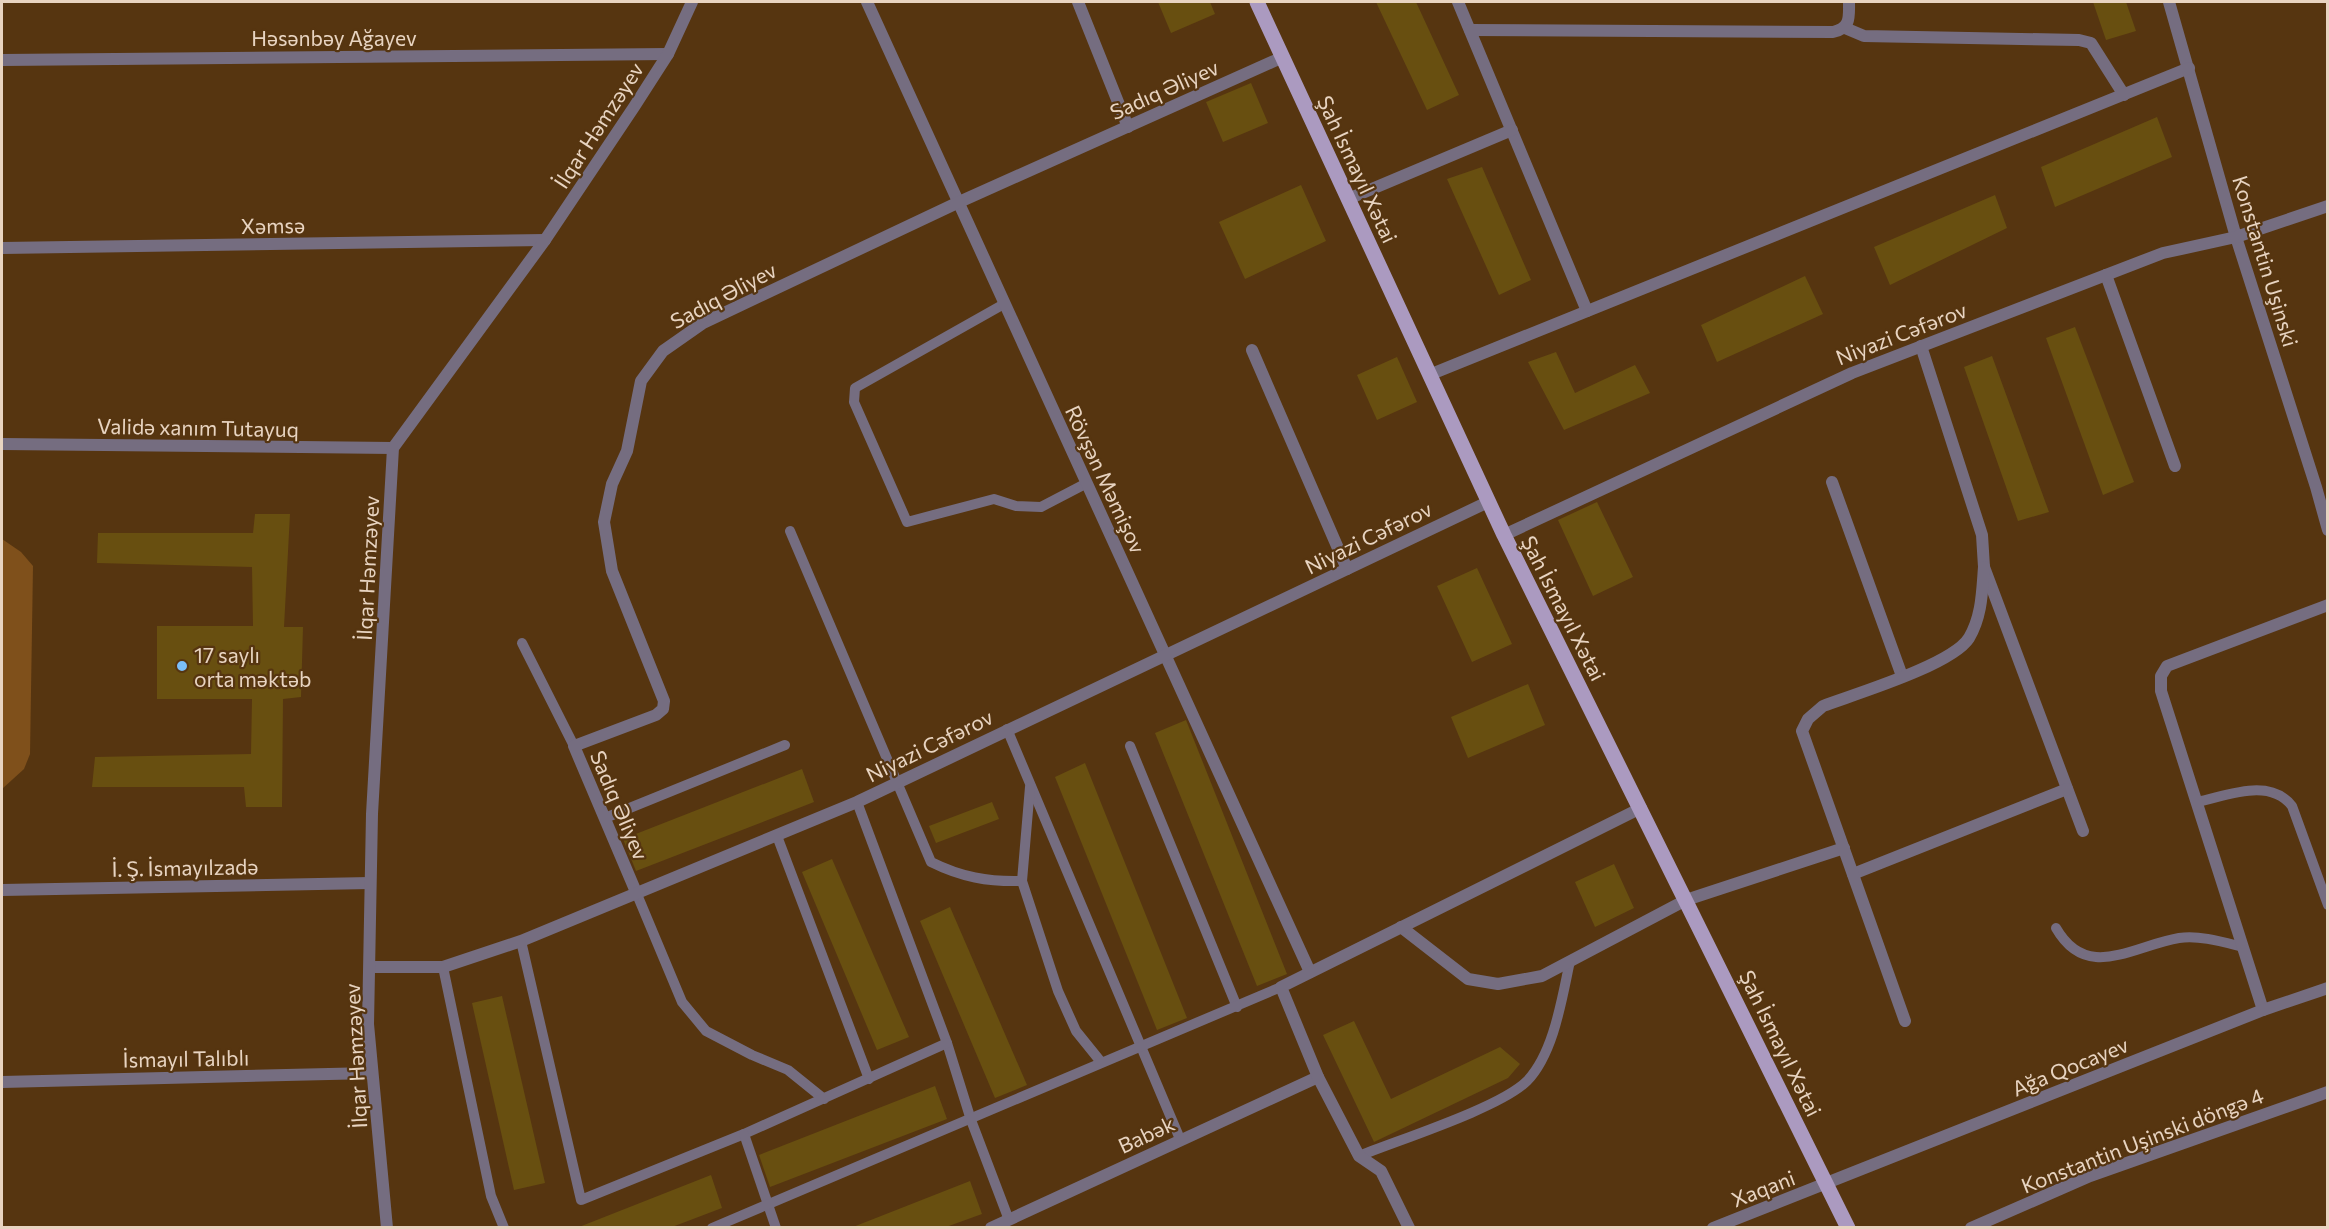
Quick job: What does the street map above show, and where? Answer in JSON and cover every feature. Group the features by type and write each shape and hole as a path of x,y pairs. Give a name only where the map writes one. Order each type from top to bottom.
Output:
{"main road":[{"name":"Şah İsmayıl Xətai","path":"1257,2 1504,535 1848,1227"}],"street":[{"name":"İlqar Həmzəyev","path":"387,1227 368,1024 370,882 393,448 544,240 668,54 692,2"},
{"name":"Rövşən Məmişov","path":"867,2 1310,972"},
{"path":"1078,2 1128,127"},
{"path":"1458,2 1587,311"},
{"path":"1470,30 1833,32 1845,28 1849,22 1849,2"},
{"name":"Konstantin Uşinski","path":"2169,2 2236,237 2328,530"},
{"path":"1845,28 1864,36 2079,40 2091,43 2124,94"},
{"name":"Həsənbəy Ağayev","path":"2,60 668,54"},
{"name":"Sadıq Əliyev","path":"636,892 574,746 657,715 663,709 664,702 612,571 604,522 612,484 627,451 641,381 663,351 703,323 957,203 1283,57"},
{"path":"1429,375 2189,68"},
{"path":"1348,199 1512,130"},
{"name":"Niyazi Cəfərov","path":"1504,535 1851,373 2163,253 2236,237 2328,206"},
{"name":"Xəmsə","path":"2,248 544,240"},
{"path":"2106,275 2175,466"},
{"path":"1905,1021 1802,731 1808,719 1823,706 1947,658 1968,640 1980,612 1984,567 1982,535 1921,346"},
{"path":"1252,350 1347,569"},
{"name":"Validə xanım Tutayuq","path":"2,444 393,448"},
{"path":"1832,482 1902,676"},
{"name":"Niyazi Cəfərov","path":"369,967 443,967 521,941 777,836 857,802 1488,501"},
{"path":"1984,567 2083,831"},
{"path":"2263,1010 2162,691 2162,676 2168,666 2328,605"},
{"path":"1853,874 2067,789"},
{"path":"1408,1227 1381,1171 1359,1156 1318,1077 1281,987 1641,808"},
{"path":"1401,927 1468,979 1498,984 1542,976 1686,900 1844,848"},
{"name":"İ. Ş. İsmayılzadə","path":"2,890 370,882"},
{"name":"Ağa Qocayev","path":"1828,1184 2263,1010 2328,988"},
{"name":"İsmayıl Talıblı","path":"2,1082 372,1073"},
{"name":"Babək","path":"991,1227 1318,1077"},
{"name":"Konstantin Uşinski döngə 4","path":"1971,1227 2090,1176 2328,1092"},
{"name":"Xaqani","path":"1713,1227 1828,1184"}],"lane":[{"path":"1004,304 855,388 855,402 907,522 994,499 1016,506 1041,507 1087,483"},
{"path":"790,531 931,862 967,877 990,882 1022,881"},
{"path":"522,643 574,746"},
{"path":"1007,729 1180,1139"},
{"path":"604,818 785,745"},
{"path":"1130,746 1237,1007"},
{"path":"1030,784 1022,881 1058,991 1076,1030 1101,1062"},
{"path":"2197,802 2254,790 2277,792 2285,798 2292,806 2328,905"},
{"path":"857,802 947,1043 970,1120 1009,1220"},
{"path":"777,836 869,1079"},
{"path":"636,892 682,1002 706,1030 752,1055 789,1070 824,1099"},
{"path":"2056,928 2066,945 2073,951 2089,957 2105,958 2180,938 2198,938 2243,947"},
{"path":"521,941 581,1200 744,1134 947,1043"},
{"path":"1359,1156 1482,1107 1526,1082 1542,1060 1560,1008 1570,961"},
{"path":"443,967 491,1196 504,1227"},
{"path":"712,1227 1281,987"},
{"path":"744,1134 776,1227"}],"shaded area":[{"path":"2,539 21,552 33,566 30,754 24,769 2,789"}],"building":[{"path":"1158,2 1210,2 1215,14 1171,33"},
{"path":"1376,2 1416,2 1459,95 1427,110"},
{"path":"2093,2 2126,2 2136,31 2106,40"},
{"path":"1251,83 1268,123 1223,142 1206,102"},
{"path":"2157,117 2172,157 2055,207 2041,167"},
{"path":"1482,167 1531,280 1499,295 1447,179"},
{"path":"1301,185 1326,241 1245,279 1219,222"},
{"path":"1995,195 2007,228 1890,285 1874,247"},
{"path":"1805,276 1823,314 1717,362 1701,325"},
{"path":"2075,327 2134,482 2103,495 2046,338"},
{"path":"1556,352 1575,393 1635,365 1650,393 1564,430 1528,362"},
{"path":"1992,356 2049,512 2018,521 1964,367"},
{"path":"1397,357 1417,402 1377,420 1357,375"},
{"path":"1597,502 1633,577 1593,596 1558,520"},
{"path":"255,514 290,514 284,627 303,627 301,697 283,699 282,807 246,807 244,787 92,787 95,757 251,754 252,699 157,699 157,626 253,626 252,567 97,563 98,533 253,533"},
{"path":"1477,568 1512,644 1472,662 1437,586"},
{"path":"1528,684 1545,725 1468,758 1451,717"},
{"path":"1186,720 1287,974 1257,986 1155,733"},
{"path":"1085,763 1187,1018 1157,1030 1055,777"},
{"path":"802,769 814,802 636,871 623,839"},
{"path":"992,802 999,819 936,843 929,826"},
{"path":"832,859 909,1037 877,1050 802,872"},
{"path":"1614,864 1634,908 1595,927 1575,882"},
{"path":"950,907 1027,1085 995,1098 920,921"},
{"path":"502,996 545,1183 514,1190 472,1003"},
{"path":"1354,1021 1391,1099 1500,1047 1520,1064 1508,1078 1374,1142 1323,1035"},
{"path":"935,1086 947,1119 770,1187 759,1155"},
{"path":"711,1175 722,1208 672,1227 579,1227"},
{"path":"970,1181 982,1214 946,1227 853,1227"}],"place":[{"name":"17 saylı orta məktəb","path":"182,666"}]}
